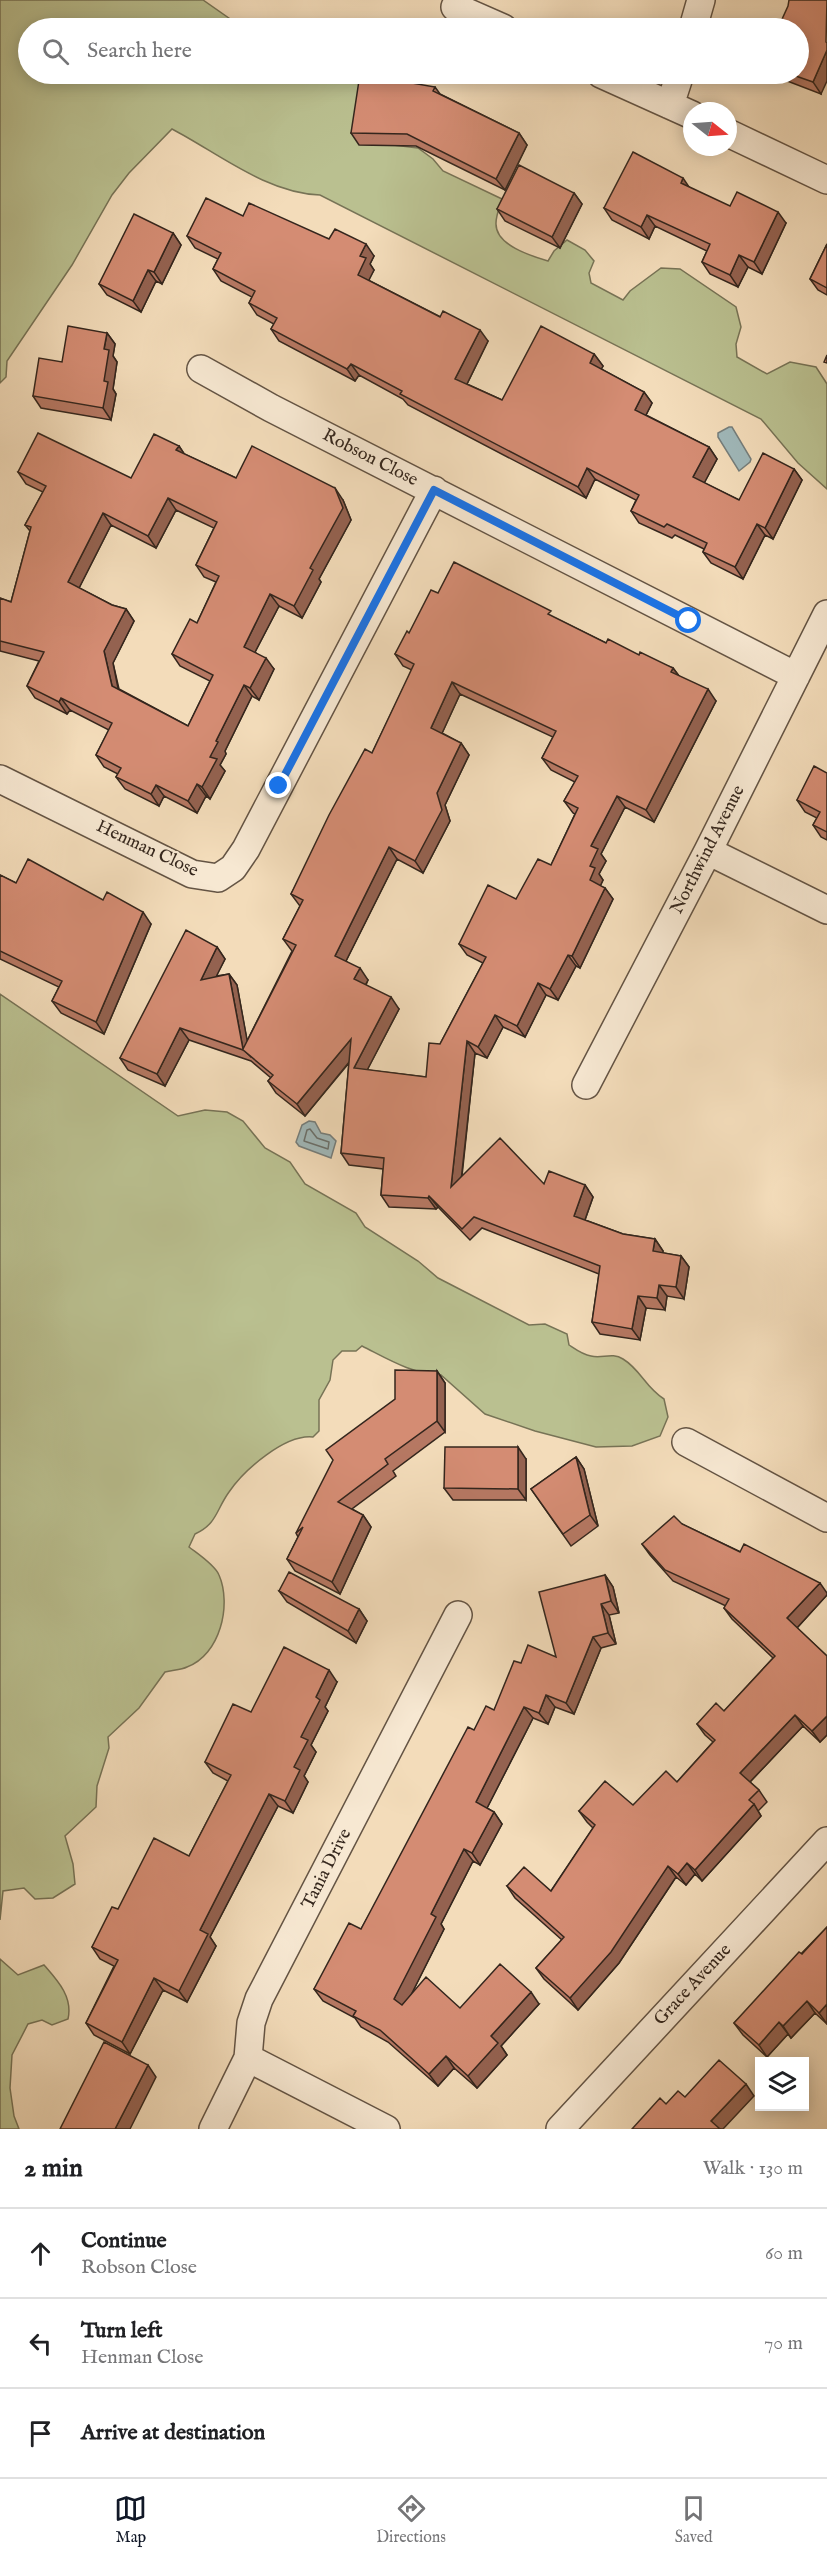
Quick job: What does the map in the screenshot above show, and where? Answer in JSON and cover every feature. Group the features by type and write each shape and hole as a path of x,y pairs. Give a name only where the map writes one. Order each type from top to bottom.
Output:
{"street":[{"path":"696,18 700,0"},
{"path":"455,7 480,18"},
{"path":"623,84 681,110 680,84"},
{"path":"737,137 827,180"},
{"name":"Robson Close","path":"201,369 271,408 796,676"},
{"name":"Henman Close","path":"0,779 192,874 218,878 233,868 246,849 434,490"},
{"name":"Northwind Avenue","path":"586,1084 708,851 827,614"},
{"path":"708,851 827,910"},
{"path":"686,1442 827,1518"},
{"name":"Tania Drive","path":"213,2129 248,2058 251,2023 259,2000 458,1615"},
{"name":"Grace Avenue","path":"560,2129 827,1841"},
{"path":"248,2058 386,2129"}],"green space":[{"path":"0,0 203,0 229,18 18,18 18,84 394,84 395,90 367,142 418,148 433,159 443,171 502,199 497,214 497,231 501,238 515,248 548,261 554,251 567,240 585,250 594,261 589,273 591,283 623,300 630,291 661,268 680,269 736,307 741,327 736,344 737,357 767,374 790,362 816,367 827,384 827,489 798,463 761,419 320,195 300,193 262,180 172,129 129,173 112,195 72,265 7,361 6,377 0,383"},
{"path":"0,994 178,1116 205,1110 227,1112 243,1121 265,1148 290,1162 305,1184 356,1213 365,1227 418,1261 438,1278 529,1325 545,1324 567,1334 569,1345 579,1352 595,1357 615,1356 623,1359 664,1399 668,1417 660,1436 632,1446 596,1447 535,1431 485,1414 441,1375 410,1369 362,1346 356,1351 342,1351 333,1360 330,1380 319,1400 319,1431 313,1437 290,1441 278,1447 255,1464 229,1492 208,1526 195,1534 189,1547 214,1567 223,1587 223,1614 220,1628 208,1652 187,1667 165,1672 139,1708 108,1737 109,1748 97,1786 96,1807 65,1836 73,1864 75,1884 53,1898 35,1899 24,1888 3,1891 0,1920"},
{"path":"0,1959 18,1975 44,1965 63,1990 69,2011 68,2019 52,2025 42,2020 28,2024 12,2055 10,2088 14,2116 19,2129 0,2129"}],"water":[{"path":"732,427 751,459 739,471 718,437 718,433"},
{"path":"309,1121 315,1122 321,1133 330,1135 336,1141 331,1158 299,1146 296,1142 302,1125"}],"building":[{"path":"789,0 827,0 827,50 813,82 809,81 809,18 783,18"},
{"path":"358,84 418,84 435,87 433,91 519,133 496,179 407,134 351,133"},
{"path":"633,152 683,178 681,183 730,206 737,192 778,212 754,262 739,255 730,275 702,262 710,244 647,215 641,227 604,208"},
{"path":"519,165 574,193 552,237 497,209"},
{"path":"206,198 243,216 249,203 329,239 335,229 366,244 360,256 366,258 358,275 440,317 443,311 480,330 455,379 502,400 541,326 594,354 590,363 644,392 635,410 709,447 693,477 739,500 763,453 794,469 765,528 757,524 735,567 703,552 707,543 667,524 664,527 631,511 639,495 587,468 578,487 400,394 402,391 351,364 347,369 271,329 277,318 249,303 255,291 213,269 221,253 187,236"},
{"path":"134,214 173,233 154,272 148,270 133,301 99,284"},
{"path":"827,244 827,288 810,279"},
{"path":"68,326 107,333 104,349 109,350 104,381 108,382 103,408 33,396 39,358 62,362"},
{"path":"38,433 131,478 154,434 179,446 176,450 236,478 252,446 335,488 343,508 310,568 313,570 294,606 270,594 244,647 266,658 250,688 244,685 210,757 217,759 202,787 197,784 188,801 156,785 151,794 116,777 121,768 96,755 112,723 61,698 59,702 27,686 44,652 0,641 0,598 11,602 31,527 25,525 46,486 18,472","holes":["168,498 217,522 196,565 219,576 197,623 190,619 172,654 213,675 188,726 112,686 104,651 126,609 112,605 68,582 103,513 148,536"]},
{"path":"454,562 551,611 548,614 606,643 608,639 639,655 640,652 673,668 671,672 708,689 646,810 617,796 591,846 598,849 590,866 595,868 590,880 605,888 572,956 568,955 550,989 538,983 517,1026 495,1015 478,1047 467,1041 451,1187 500,1138 544,1184 549,1171 585,1185 574,1216 623,1234 655,1239 653,1251 681,1256 676,1287 659,1285 657,1298 638,1296 632,1329 592,1322 600,1266 474,1217 462,1229 429,1196 428,1198 381,1195 384,1158 341,1153 351,1039 297,1104 268,1081 273,1075 243,1050 180,1028 157,1074 120,1058 186,930 217,947 201,980 229,974 243,1049 296,945 283,939 303,900 291,894 329,815 365,749 372,753 414,664 395,654 407,631 409,633 431,590 438,593","holes":["452,682 556,731 542,758 578,776 564,801 578,808 551,865 538,859 516,899 488,885 459,944 486,957 440,1044 429,1043 426,1077 354,1068 391,997 354,979 360,968 335,956 389,847 415,861 442,810 437,793 461,743 431,728"]},
{"path":"814,766 827,773 827,832 813,825 820,812 797,800"},
{"path":"28,859 103,900 107,892 143,912 96,1022 52,1001 62,981 0,951 0,875 16,883"},
{"path":"395,1370 437,1371 437,1421 385,1459 388,1464 338,1502 363,1515 332,1582 287,1559 303,1527 296,1533 333,1460 326,1450 395,1399"},
{"path":"445,1447 518,1447 518,1489 444,1488"},
{"path":"576,1457 590,1515 563,1534 531,1489"},
{"path":"674,1516 682,1524 740,1552 744,1544 820,1583 787,1618 827,1656 827,1716 812,1731 795,1715 740,1773 759,1790 749,1800 754,1804 695,1870 687,1863 678,1874 668,1866 611,1952 570,1998 536,1968 564,1937 507,1886 524,1867 551,1891 595,1825 579,1811 605,1781 633,1805 666,1771 677,1782 715,1740 697,1724 716,1703 724,1711 775,1656 724,1608 729,1599 665,1570 642,1544"},
{"path":"289,1572 359,1609 348,1631 279,1591"},
{"path":"605,1575 611,1601 601,1604 608,1633 593,1637 566,1703 546,1695 539,1713 524,1707 476,1802 494,1812 472,1853 464,1849 431,1914 436,1917 394,1999 402,2005 426,1977 460,2008 500,1964 531,1992 491,2036 498,2043 468,2076 446,2056 429,2074 380,2030 353,2016 356,2011 314,1989 349,1923 361,1929 468,1727 474,1730 486,1706 494,1710 514,1661 521,1663 528,1645 556,1657 539,1592"},
{"path":"284,1647 329,1670 316,1697 320,1700 301,1737 308,1740 294,1767 300,1770 285,1801 269,1794 200,1930 208,1934 179,1991 154,1978 122,2042 86,2023 118,1960 92,1947 112,1907 118,1909 154,1838 189,1856 231,1775 205,1762 233,1704 251,1712"},
{"path":"827,1927 827,2004 819,2013 807,2001 783,2026 779,2022 759,2045 734,2023 799,1952 802,1954"},
{"path":"104,2042 148,2065 115,2129 60,2129"},
{"path":"719,2060 746,2084 711,2121 720,2129 632,2129 660,2098 666,2104 678,2091 685,2097"}],"route":[{"path":"279,786 434,490 689,621"}]}
